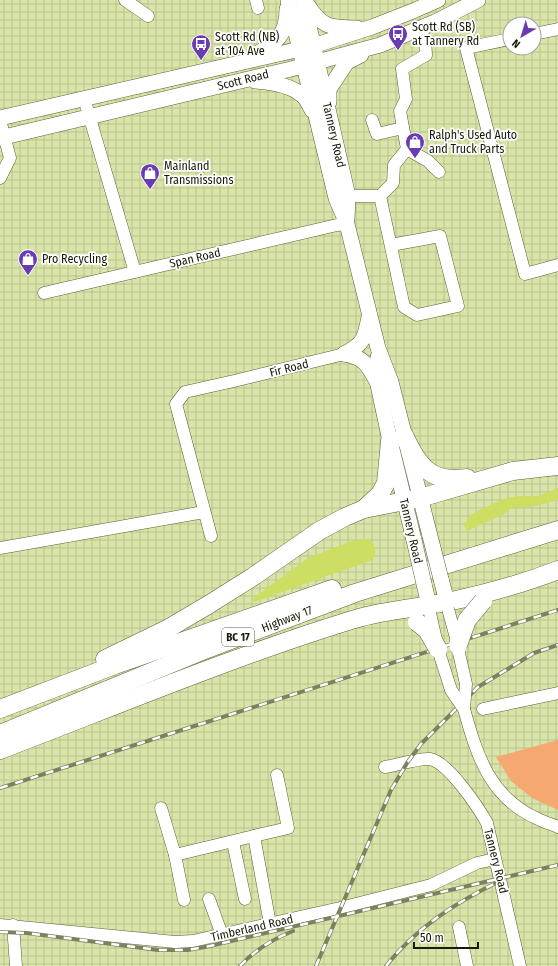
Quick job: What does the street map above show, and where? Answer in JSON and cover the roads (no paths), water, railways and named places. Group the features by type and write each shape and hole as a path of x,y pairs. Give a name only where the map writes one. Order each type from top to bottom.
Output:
{"highway":[{"path":"397,438 428,472 435,476 456,480 493,476"},
{"path":"364,509 380,494 386,483 397,438"},
{"path":"40,694 114,653 169,628 227,594 319,531 345,517 364,509 412,500 513,471 558,466"},
{"name":"Highway 17","path":"0,709 115,665 358,580 476,541 558,517"},
{"name":"Highway 17","path":"0,734 207,649 348,596 558,530"},
{"path":"0,750 260,650 304,635 364,617 448,606 544,576 558,570"},
{"path":"458,645 467,620 483,601 498,590"},
{"path":"364,617 391,615 410,618 427,630 438,649"}],"main road":[{"path":"287,0 307,48"},
{"path":"240,62 270,47 282,35 287,20 287,0"},
{"path":"304,0 307,48"},
{"path":"304,0 310,10 324,24 339,28 372,27"},
{"name":"Scott Road","path":"0,119 84,98 307,48 372,27 438,0"},
{"name":"Scott Road","path":"2,138 380,45 435,22 478,0"},
{"path":"241,80 269,82 294,90 322,114 329,89 347,62 380,45"},
{"name":"Tannery Road","path":"307,48 322,114 336,198 347,224 378,348 391,382 397,438"},
{"name":"Tannery Road","path":"322,114 348,196 347,224"},
{"path":"344,354 360,345 366,333 370,313"},
{"name":"Tannery Road","path":"378,348 378,385 397,438 412,500 414,540 430,609"},
{"path":"344,354 354,355 363,360 370,368 378,385"},
{"name":"Tannery Road","path":"412,500 430,536 448,606"}],"street":[{"path":"125,0 148,16"},
{"path":"419,29 425,39 426,55 402,69 406,99 400,111 407,149 428,162 439,172"},
{"path":"542,32 558,29"},
{"path":"502,41 466,48 525,274 558,265"},
{"path":"84,98 135,272"},
{"path":"0,119 2,138 10,158 0,178"},
{"path":"372,120 377,134 403,128"},
{"path":"348,196 380,196 393,183 394,165 407,149"},
{"path":"380,196 390,245 404,307 417,315 458,306 440,236 390,245"},
{"name":"Span Road","path":"44,293 337,225 347,224"},
{"name":"Fir Road","path":"210,536 176,404 184,392 344,354"},
{"path":"0,548 204,512"},
{"name":"Tannery Road","path":"448,606 466,684 464,710"},
{"name":"Tannery Road","path":"430,609 438,649 452,690 464,710 472,739 488,775 501,793 518,808 537,819 558,827"},
{"path":"483,709 558,693"},
{"name":"Tannery Road","path":"385,767 424,759 438,761 444,766 477,806 487,823 520,966"},
{"path":"175,855 288,828 277,775"},
{"path":"161,808 175,855 184,900"},
{"path":"254,836 270,924"},
{"path":"232,842 245,899"},
{"name":"Timberland Road","path":"0,925 13,925 175,942 193,941 340,908 431,885 477,863 495,859"},
{"path":"209,899 222,935"},
{"path":"13,925 16,966"},
{"path":"459,927 467,966"}],"railway":[{"path":"0,788 558,610"},
{"path":"316,966 391,790 407,763 421,744 478,687 534,653 558,645"},
{"path":"0,932 27,933 158,950 188,950 558,865"},
{"path":"386,966 423,928 452,908 498,882"},
{"path":"240,966 265,946 293,931"}],"place":[{"name":"Scott Rd (SB) at Tannery Rd","path":"398,51"},
{"name":"Scott Rd (NB) at 104 Ave","path":"201,61"},
{"name":"Ralph's Used Auto and Truck Parts","path":"415,159"},
{"name":"Mainland Transmissions","path":"150,190"},
{"name":"Pro Recycling","path":"28,276"}]}
